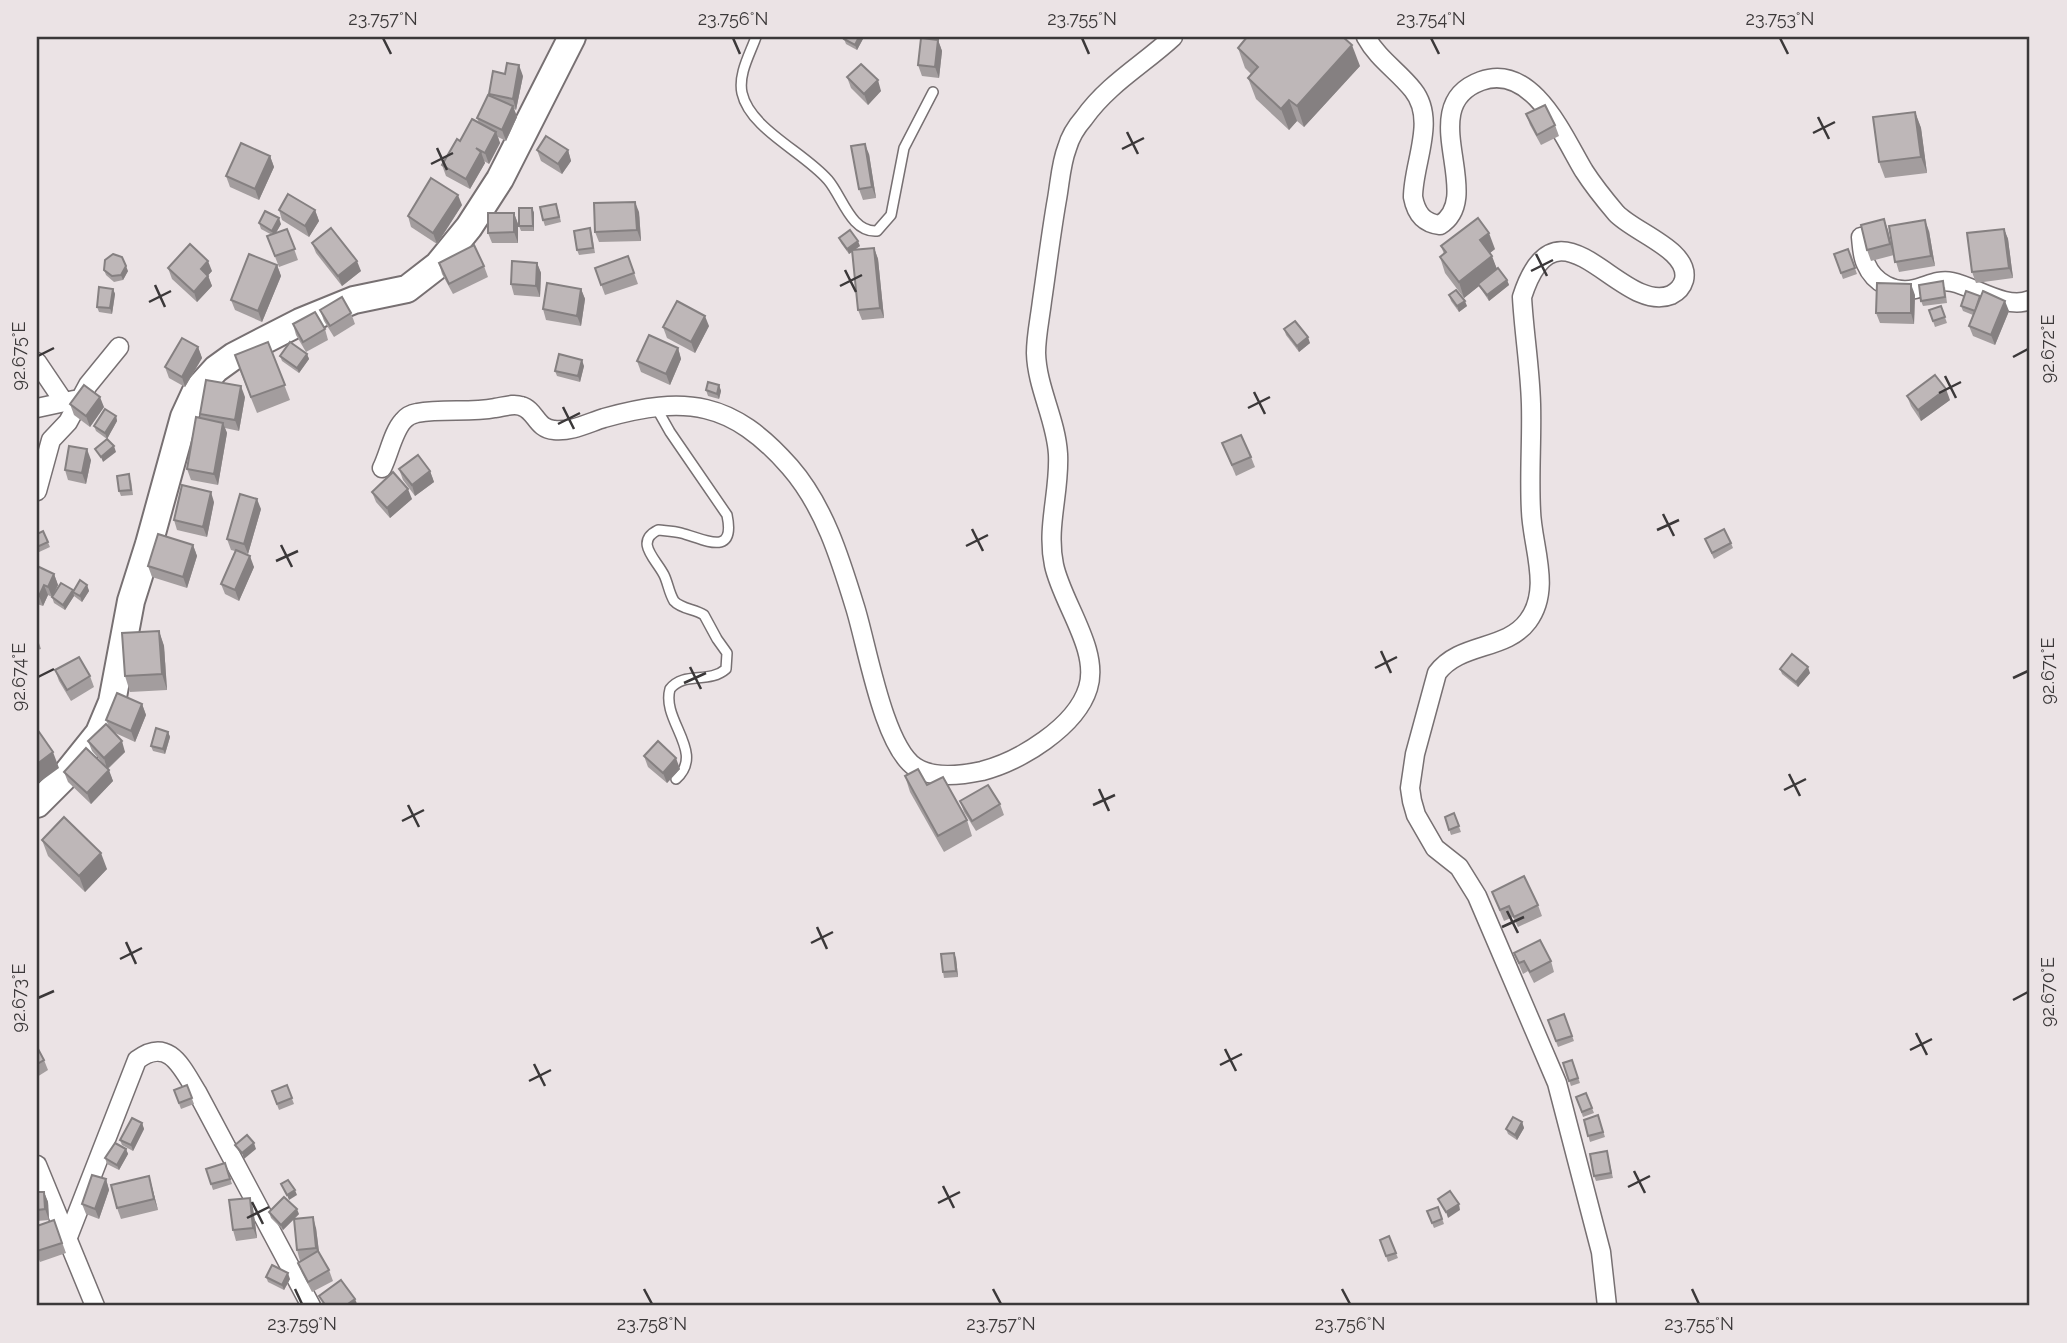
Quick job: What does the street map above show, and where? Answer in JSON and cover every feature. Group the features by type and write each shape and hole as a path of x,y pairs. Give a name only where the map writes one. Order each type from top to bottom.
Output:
{"street":[{"path":"37,804 63,778 99,733 111,702 131,601 184,417 196,390 216,369 234,356 300,322 354,300 407,289 439,265 469,227 499,178 572,37"},
{"path":"382,468 399,424 408,416 419,412 521,406 528,410 539,425 547,430 558,431 607,417 678,405 707,408 740,421 769,445 793,471 816,503 831,536 856,611 890,731 900,752 912,765 922,770 938,774 970,773 1009,761 1038,746 1061,727 1082,703 1089,687 1091,670 1081,633 1055,569 1051,524 1058,453 1055,429 1038,371 1036,351 1047,254 1066,149 1086,114 1104,95 1173,37"},
{"path":"1366,37 1384,62 1412,88 1419,99 1423,128 1413,197 1415,208 1426,221 1440,225 1445,222 1457,199 1450,130 1455,104 1462,94 1484,79 1509,80 1531,93 1551,113 1586,175 1616,214 1668,248 1682,263 1685,271 1680,289 1668,296 1658,297 1636,290 1576,253 1557,252 1549,254 1541,261 1526,283 1522,297 1531,403 1531,511 1538,555 1537,603 1531,618 1520,631 1455,656 1444,663 1437,673 1415,754 1410,788 1416,815 1422,827 1435,848 1459,867 1482,905 1557,1083 1601,1252 1607,1306"},
{"path":"1861,237 1866,265 1874,275 1895,290 1918,289 1942,280 1966,285 2009,301 2022,303 2030,300"},
{"path":"37,491 51,440 68,422 71,400 119,347"},
{"path":"37,362 71,400"},
{"path":"37,408 71,400"},
{"path":"68,1237 137,1060 148,1052 161,1051 177,1059 197,1092 311,1306"},
{"path":"37,1165 95,1306"}],"lane":[{"path":"757,37 741,83 742,93 752,113 829,181 852,218 870,232 885,225 891,215 904,148 933,92"},
{"path":"657,409 727,514 729,527 728,536 716,544 681,533 658,530 647,538 648,551 663,572 674,600 680,606 704,615 727,653 726,669 721,674 709,678 682,679 670,688 669,708 672,720 684,741 687,753 687,763 676,779"}],"building":[{"path":"859,37 855,45 844,39"},
{"path":"1247,37 1343,37 1352,45 1297,106 1289,100 1281,109 1248,78 1258,67 1238,48"},
{"path":"921,38 938,40 935,67 918,65"},
{"path":"507,63 519,65 513,99 489,94 493,71 505,74"},
{"path":"861,64 878,80 864,94 847,77"},
{"path":"488,95 513,106 502,130 477,118"},
{"path":"1545,105 1555,125 1537,135 1526,114"},
{"path":"1915,112 1921,157 1879,162 1873,117"},
{"path":"472,119 496,132 485,153 476,148 481,152 466,179 442,165"},
{"path":"546,136 568,150 558,164 537,150"},
{"path":"241,143 270,156 255,189 226,176"},
{"path":"865,144 872,187 859,189 851,146"},
{"path":"431,178 458,195 433,233 408,216"},
{"path":"288,194 315,210 305,226 279,210"},
{"path":"635,202 637,230 595,232 594,203"},
{"path":"556,204 559,217 543,220 540,207"},
{"path":"519,208 532,208 533,226 519,226"},
{"path":"265,211 279,218 272,231 259,223"},
{"path":"488,213 514,213 514,232 488,233"},
{"path":"1478,218 1489,233 1480,240 1492,256 1459,282 1440,257 1446,252 1441,246"},
{"path":"1884,219 1890,244 1867,250 1861,225"},
{"path":"1925,220 1931,256 1895,262 1889,226"},
{"path":"331,228 357,261 338,276 312,243"},
{"path":"590,228 593,248 577,250 574,231"},
{"path":"287,229 295,249 275,256 267,236"},
{"path":"2004,229 2009,268 1972,272 1967,233"},
{"path":"850,230 858,241 847,249 839,238"},
{"path":"190,244 208,261 201,269 208,276 194,292 168,268"},
{"path":"474,245 484,266 449,284 439,263"},
{"path":"874,248 880,308 858,310 852,250"},
{"path":"1848,249 1855,268 1841,273 1834,254"},
{"path":"113,254 122,257 126,266 121,275 112,276 104,270 105,260"},
{"path":"249,254 277,265 258,311 231,300"},
{"path":"628,256 634,273 601,285 595,268"},
{"path":"512,261 537,263 536,286 511,284"},
{"path":"1498,268 1507,280 1487,295 1478,284"},
{"path":"1943,281 1945,297 1921,301 1919,285"},
{"path":"547,283 581,289 577,316 543,309"},
{"path":"1877,283 1911,284 1911,313 1876,313"},
{"path":"99,287 113,289 110,308 97,307"},
{"path":"1456,290 1465,301 1457,306 1449,295"},
{"path":"1966,291 1980,296 1975,311 1961,306"},
{"path":"1983,291 2005,301 1991,335 1969,326"},
{"path":"342,297 351,313 330,326 320,310"},
{"path":"677,301 705,316 691,342 663,327"},
{"path":"1941,306 1945,317 1933,321 1929,310"},
{"path":"315,312 325,329 303,342 293,324"},
{"path":"1295,321 1308,337 1297,346 1284,329"},
{"path":"649,335 678,348 666,374 637,361"},
{"path":"182,338 198,347 182,377 165,367"},
{"path":"268,342 285,385 251,397 235,355"},
{"path":"290,342 307,354 297,368 280,356"},
{"path":"559,354 582,360 578,376 555,371"},
{"path":"1935,375 1946,389 1918,410 1907,396"},
{"path":"206,380 241,386 235,420 200,414"},
{"path":"708,382 719,385 717,394 706,390"},
{"path":"84,385 100,397 86,416 70,404"},
{"path":"105,409 116,416 105,433 94,426"},
{"path":"196,417 223,423 214,474 187,469"},
{"path":"1241,435 1251,457 1232,465 1222,443"},
{"path":"107,439 114,446 101,457 95,449"},
{"path":"69,446 87,449 82,473 65,470"},
{"path":"418,455 430,471 412,485 399,469"},
{"path":"393,472 408,489 387,508 372,492"},
{"path":"129,474 131,490 119,491 117,476"},
{"path":"182,485 211,492 203,527 174,520"},
{"path":"240,494 257,499 244,544 227,539"},
{"path":"1724,529 1731,543 1712,553 1705,539"},
{"path":"43,531 48,542 37,547 37,534"},
{"path":"158,534 193,545 183,577 148,566"},
{"path":"236,550 250,556 235,590 221,584"},
{"path":"37,566 54,574 48,587 44,585 39,596 37,595"},
{"path":"80,580 87,585 80,596 73,592"},
{"path":"61,583 73,590 63,605 52,597"},
{"path":"159,631 162,674 125,676 122,633"},
{"path":"1792,654 1808,667 1796,682 1780,669"},
{"path":"79,657 90,676 67,690 55,670"},
{"path":"117,693 142,704 131,731 106,720"},
{"path":"106,724 122,741 104,758 88,741"},
{"path":"156,728 168,732 163,749 151,746"},
{"path":"37,729 53,752 37,764"},
{"path":"658,741 676,758 663,773 644,756"},
{"path":"86,748 109,770 87,793 64,772"},
{"path":"918,769 927,785 943,777 967,820 938,836 905,776"},
{"path":"988,785 1000,804 972,821 960,801"},
{"path":"1454,813 1459,826 1449,830 1445,817"},
{"path":"64,817 101,853 79,876 42,840"},
{"path":"1524,876 1538,905 1514,917 1509,906 1500,910 1492,892"},
{"path":"1540,940 1551,961 1530,972 1524,961 1519,963 1514,953"},
{"path":"954,953 956,971 943,972 941,954"},
{"path":"1564,1014 1572,1036 1556,1041 1548,1020"},
{"path":"37,1047 44,1060 37,1064"},
{"path":"1572,1060 1578,1078 1569,1081 1563,1063"},
{"path":"187,1085 192,1098 179,1103 174,1090"},
{"path":"287,1085 292,1098 277,1104 272,1091"},
{"path":"1586,1093 1592,1108 1582,1112 1576,1097"},
{"path":"1598,1115 1603,1132 1588,1136 1584,1120"},
{"path":"1513,1117 1522,1122 1515,1135 1506,1129"},
{"path":"132,1118 142,1123 131,1145 120,1140"},
{"path":"247,1135 254,1143 242,1153 235,1145"},
{"path":"115,1143 126,1149 117,1165 105,1158"},
{"path":"1607,1151 1611,1173 1594,1176 1590,1154"},
{"path":"225,1163 230,1179 211,1184 206,1169"},
{"path":"92,1175 106,1179 95,1209 82,1204"},
{"path":"149,1176 154,1199 117,1208 111,1185"},
{"path":"288,1180 295,1190 287,1195 281,1184"},
{"path":"1450,1191 1459,1204 1446,1212 1438,1199"},
{"path":"37,1192 44,1192 45,1209 37,1210"},
{"path":"284,1197 297,1209 281,1225 269,1212"},
{"path":"250,1198 253,1228 233,1230 229,1200"},
{"path":"1438,1207 1442,1219 1432,1223 1427,1211"},
{"path":"313,1217 316,1248 297,1250 294,1219"},
{"path":"54,1220 62,1243 37,1251 37,1226"},
{"path":"1389,1236 1396,1253 1386,1256 1380,1240"},
{"path":"318,1251 329,1270 308,1282 298,1263"},
{"path":"272,1265 288,1273 282,1285 266,1277"},
{"path":"341,1280 355,1299 345,1306 326,1306 319,1296"}]}
